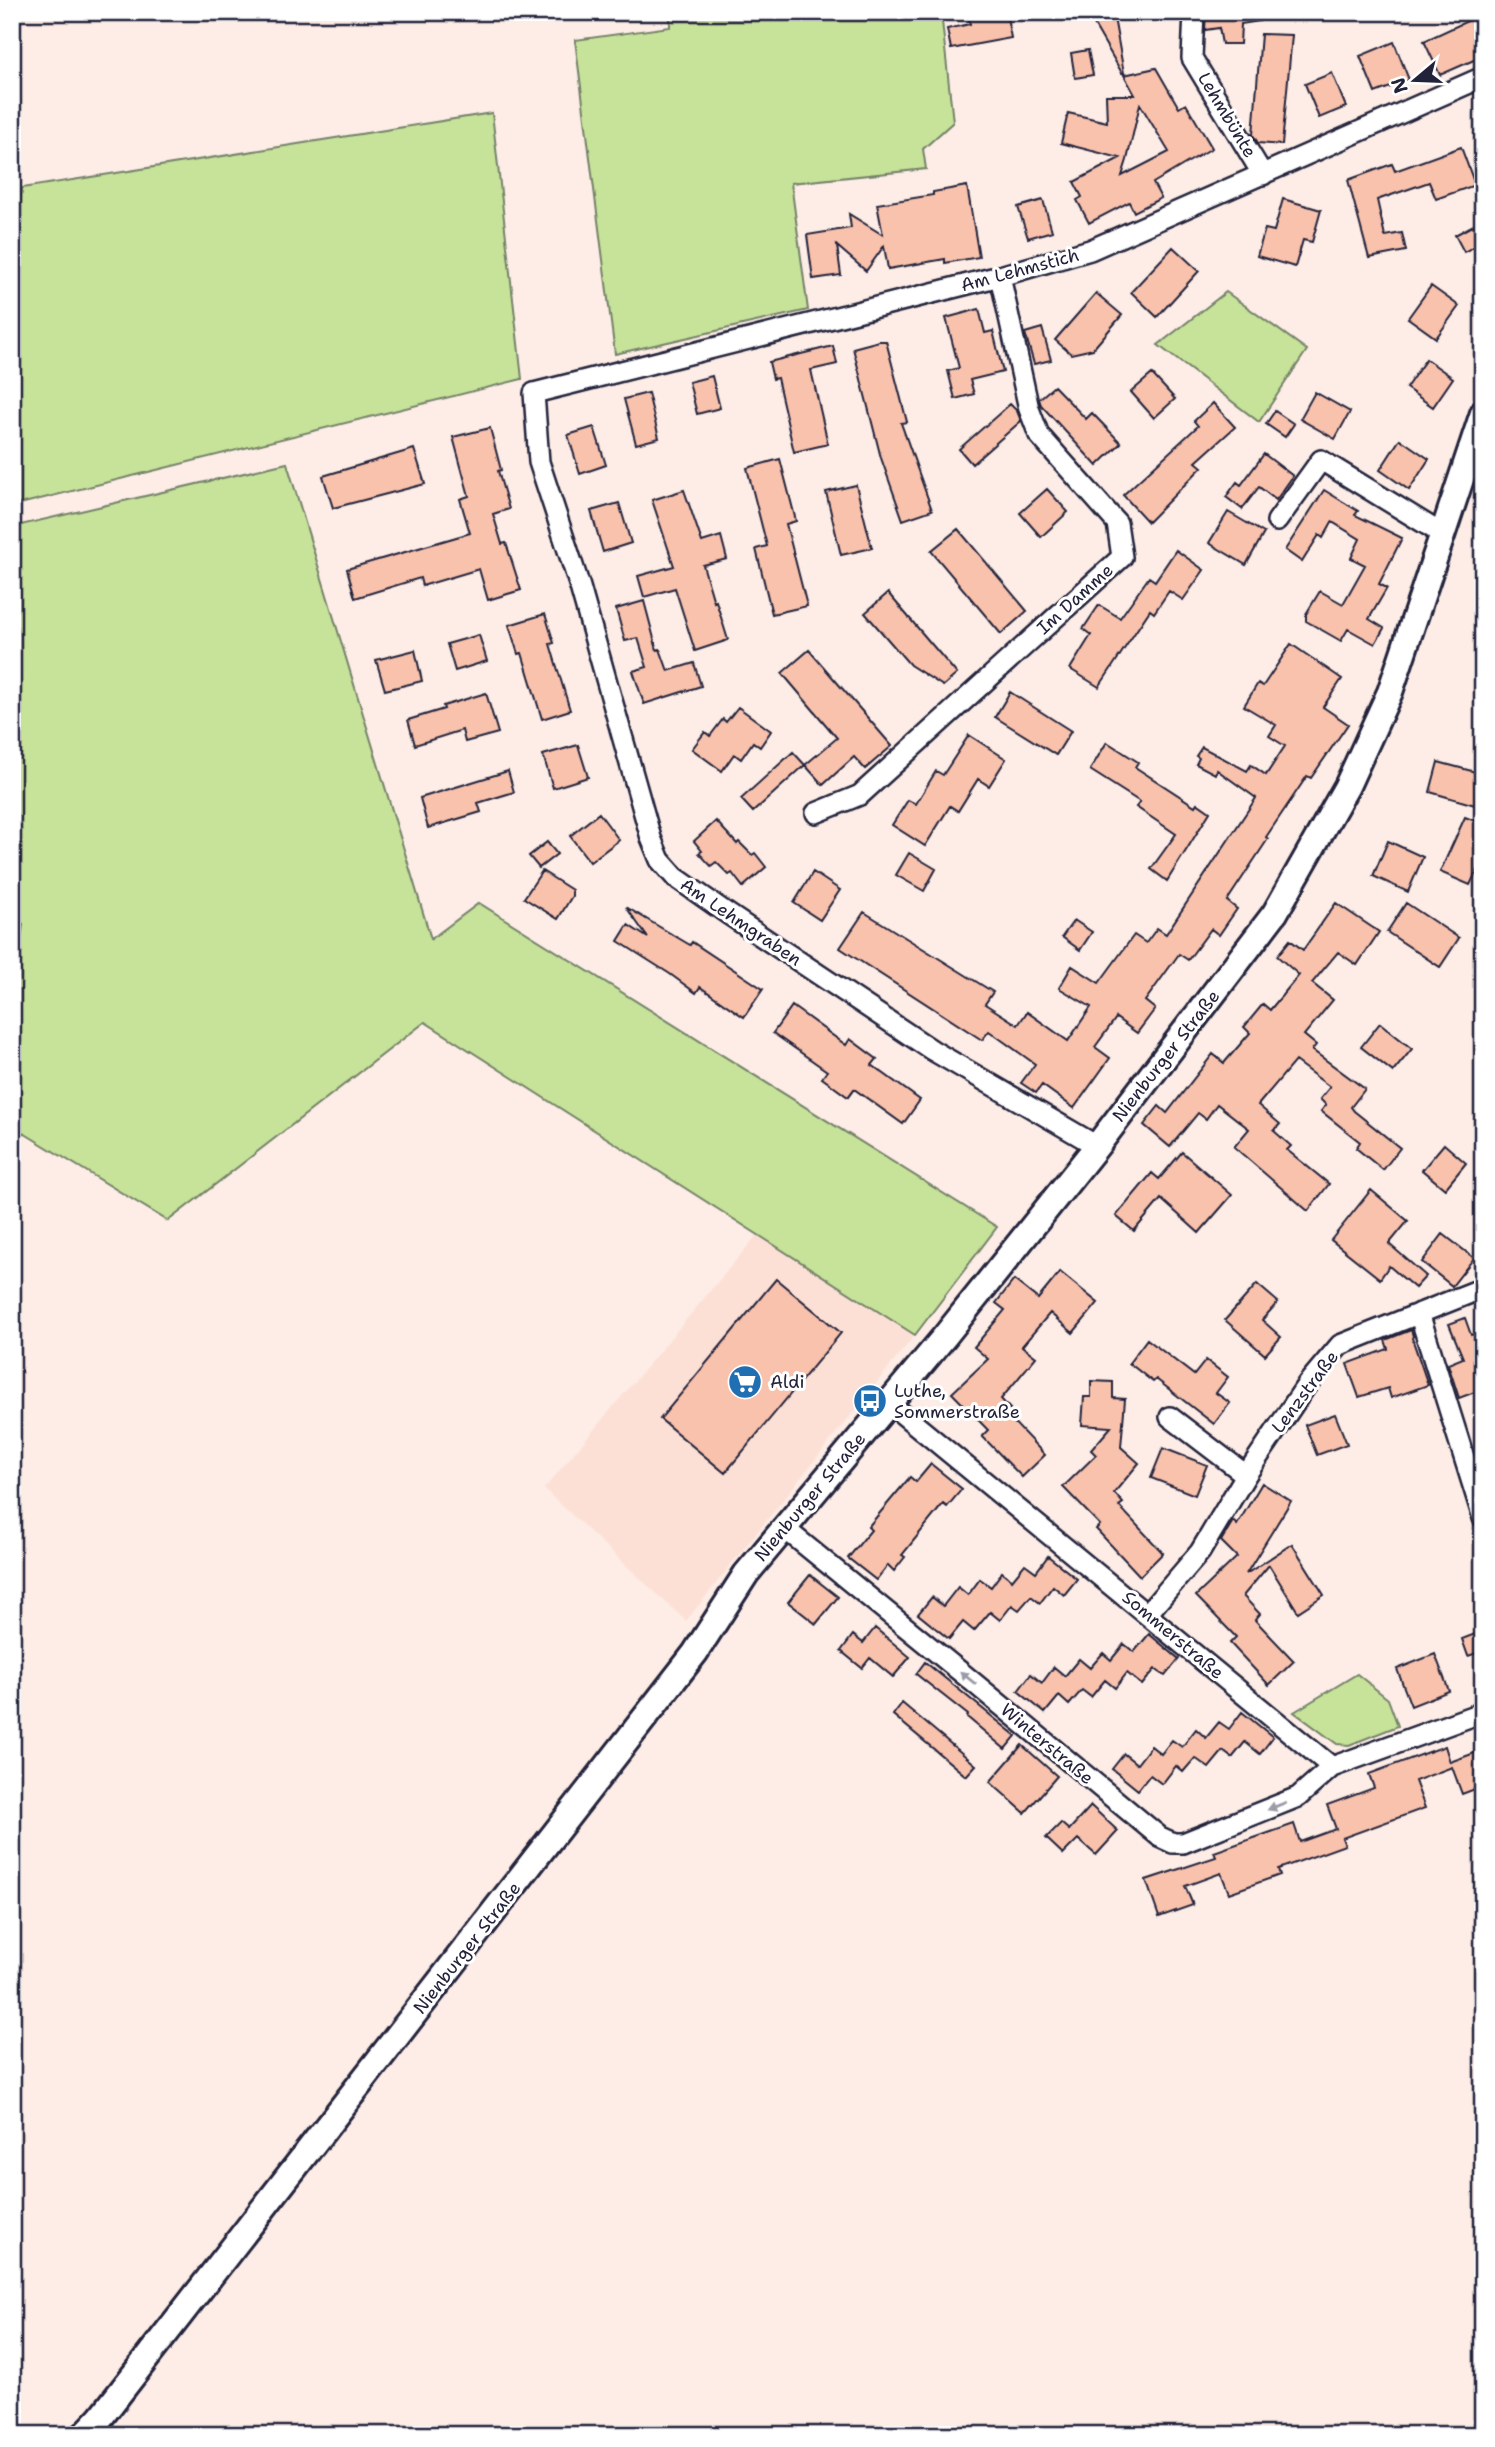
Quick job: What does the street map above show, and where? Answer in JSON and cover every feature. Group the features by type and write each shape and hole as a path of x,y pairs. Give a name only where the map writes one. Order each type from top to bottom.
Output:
{"street":[{"name":"Lehmbünte","path":"1194,12 1192,58 1263,175"},
{"name":"Am Lehmstich","path":"534,393 1000,276 1090,250 1483,77"},
{"name":"Im Damme","path":"817,813 860,795 1122,557 1117,523 1039,435 1029,409 1000,276"},
{"name":"Am Lehmgraben","path":"534,393 538,463 580,587 647,825 660,860 675,877 932,1050 1097,1146"},
{"name":"Nienburger Straße","path":"83,2435 101,2417 695,1653 746,1574 890,1403 1097,1146 1275,913 1336,807 1390,692 1483,413"},
{"path":"1277,521 1321,460 1442,534"},
{"name":"Lenzstraße","path":"1147,1614 1200,1552 1246,1475 1308,1383 1340,1345 1483,1288"},
{"path":"1419,1312 1483,1518"},
{"name":"Sommerstraße","path":"890,1403 1332,1767"},
{"path":"1170,1417 1246,1475"},
{"name":"Winterstraße","path":"784,1528 1160,1837 1173,1843 1183,1843 1298,1797 1332,1767"},
{"path":"1332,1767 1483,1712"}],"shaded area":[{"path":"758,1234 915,1335 686,1621 544,1489"}],"green space":[{"path":"670,12 941,12 953,122 923,149 926,169 791,183 808,310 615,354 575,40 670,27"},
{"path":"492,113 522,379 12,506 12,261 22,188"},
{"path":"1226,292 1307,350 1259,422 1158,345"},
{"path":"287,463 431,939 479,903 997,1227 915,1335 425,1022 168,1221 12,1126 12,1003 23,924 12,921 12,527"},
{"path":"1357,1674 1388,1699 1398,1726 1349,1745 1337,1744 1294,1712"}],"building":[{"path":"968,12 1006,12 1011,38 951,49 947,29 970,24"},
{"path":"1113,12 1124,73 1089,16"},
{"path":"1206,12 1259,12 1260,21 1241,24 1240,44 1222,44 1219,28 1205,30"},
{"path":"1478,16 1483,27 1483,56 1440,75 1424,41"},
{"path":"1261,34 1292,35 1282,145 1258,143 1253,135"},
{"path":"1394,42 1409,80 1375,93 1360,56"},
{"path":"1088,50 1093,75 1075,78 1071,53"},
{"path":"1156,68 1179,108 1186,104 1212,148 1153,183 1161,198 1134,212 1129,202 1089,223 1077,200 1082,197 1074,182 1120,158 1061,143 1068,113 1107,122 1106,95 1135,95 1124,75","holes":["1140,104 1169,152 1122,176"]},
{"path":"1332,73 1346,107 1319,118 1305,84"},
{"path":"1461,147 1475,185 1436,199 1429,182 1377,200 1385,236 1402,233 1406,251 1369,258 1348,180 1392,164 1395,171"},
{"path":"967,186 979,257 945,263 945,259 888,269 884,246 866,271 837,246 841,275 813,279 807,235 851,228 849,214 883,235 877,204 933,195 933,192"},
{"path":"1283,199 1321,210 1312,242 1303,240 1295,267 1257,256 1265,229 1274,231"},
{"path":"1043,200 1052,231 1028,238 1018,207"},
{"path":"1483,220 1483,242 1464,252 1455,235"},
{"path":"1173,247 1199,271 1157,317 1131,292"},
{"path":"1431,286 1459,306 1436,338 1408,318"},
{"path":"1096,293 1122,315 1093,349 1071,354 1055,340"},
{"path":"979,309 985,333 993,331 1003,372 970,380 974,394 955,399 948,371 959,368 946,318"},
{"path":"1042,328 1051,360 1034,364 1025,333"},
{"path":"886,341 907,422 901,423 932,510 903,520 881,458 853,348"},
{"path":"833,346 837,364 811,370 828,444 794,452 777,378 773,379 769,362"},
{"path":"1426,359 1453,378 1433,407 1406,388"},
{"path":"1152,374 1175,399 1154,418 1131,392"},
{"path":"712,376 720,408 697,414 689,382"},
{"path":"1054,386 1086,419 1092,413 1121,443 1097,466 1041,405 1039,399"},
{"path":"1315,392 1350,412 1335,439 1300,419"},
{"path":"648,393 659,438 636,444 624,399"},
{"path":"1213,403 1235,427 1196,462 1202,467 1148,522 1123,495 1198,426 1194,421"},
{"path":"1010,404 1021,421 972,464 959,449"},
{"path":"1275,411 1294,424 1285,437 1266,424"},
{"path":"594,427 606,465 580,474 568,435"},
{"path":"490,428 509,509 493,514 502,544 506,543 521,590 488,600 479,569 422,586 420,578 355,598 347,569 470,533 460,499 469,496 453,437"},
{"path":"1400,439 1429,459 1409,490 1380,470"},
{"path":"414,449 425,484 333,508 323,476"},
{"path":"1264,454 1293,476 1276,500 1259,487 1242,509 1226,497 1237,482 1241,485"},
{"path":"780,459 796,521 786,524 807,606 772,614 756,549 767,546 747,468"},
{"path":"856,485 872,548 841,555 826,492"},
{"path":"1047,489 1068,512 1041,537 1020,513"},
{"path":"684,490 702,542 721,536 727,559 703,565 728,640 695,651 675,588 644,597 638,576 674,566 652,500"},
{"path":"1324,490 1358,511 1355,515 1402,538 1379,584 1387,588 1369,619 1384,628 1375,644 1348,629 1341,641 1306,621 1306,614 1320,591 1343,604 1365,565 1351,558 1360,539 1332,522 1323,538 1319,535 1302,562 1285,550"},
{"path":"619,503 631,543 603,552 591,511"},
{"path":"1228,512 1264,533 1246,565 1209,543"},
{"path":"958,529 1027,611 1001,634 931,551"},
{"path":"1176,550 1204,570 1183,600 1169,591 1154,613 1150,610 1099,687 1070,669 1091,635 1083,629 1099,605 1120,618 1149,577 1155,581"},
{"path":"888,593 957,674 943,686 910,665 865,613"},
{"path":"644,601 657,650 660,649 668,671 694,663 701,686 644,704 633,671 647,667 638,638 625,641 616,609"},
{"path":"545,614 554,643 550,644 570,710 542,719 522,653 518,654 509,625"},
{"path":"479,635 487,661 455,671 447,644"},
{"path":"1291,644 1342,679 1323,707 1348,724 1311,778 1307,776 1266,837 1268,839 1227,901 1237,909 1219,935 1211,929 1188,960 1179,954 1145,1001 1155,1009 1137,1033 1116,1018 1095,1047 1110,1058 1074,1108 1042,1085 1036,1093 1021,1083 1035,1064 989,1031 982,1040 840,948 864,912 993,992 985,1004 1018,1025 1027,1012 1068,1041 1091,1007 1059,988 1072,966 1099,983 1134,935 1146,943 1157,928 1166,934 1256,798 1217,770 1215,774 1196,764 1199,758 1196,756 1202,747 1247,771 1251,765 1266,775 1285,746 1269,736 1276,725 1244,706 1258,683 1263,686"},
{"path":"415,650 422,681 385,690 376,660"},
{"path":"809,650 892,746 865,769 854,757 823,785 805,765 837,738 782,673"},
{"path":"1010,692 1071,731 1056,755 995,717"},
{"path":"486,693 498,733 465,742 462,730 415,745 408,720"},
{"path":"738,707 771,731 760,747 753,742 741,759 734,754 722,771 692,749 705,732 710,736 723,719 726,722"},
{"path":"969,735 1006,759 989,786 978,779 958,811 950,806 925,846 892,825 908,800 916,804 936,771 943,775"},
{"path":"1107,742 1138,762 1135,767 1195,806 1197,803 1210,812 1167,881 1151,869 1176,834 1136,807 1140,802 1090,770"},
{"path":"578,745 588,777 553,788 543,755"},
{"path":"793,752 805,765 753,812 741,799"},
{"path":"1438,762 1483,774 1475,805 1430,792"},
{"path":"508,771 514,792 478,803 481,812 428,828 420,798"},
{"path":"599,813 619,840 590,862 570,836"},
{"path":"1465,817 1483,824 1483,858 1470,885 1440,872"},
{"path":"716,821 737,844 739,842 752,855 755,853 766,867 743,887 732,873 729,875 716,862 711,866 699,853 702,851 694,841"},
{"path":"1388,841 1423,857 1408,892 1373,876"},
{"path":"547,842 557,854 539,868 529,856"},
{"path":"909,853 936,869 924,891 896,875"},
{"path":"542,871 572,890 572,896 558,919 524,898"},
{"path":"813,872 840,890 820,920 794,903"},
{"path":"1336,903 1379,932 1357,965 1338,952 1312,983 1333,1000 1304,1035 1316,1045 1312,1050 1365,1089 1351,1107 1400,1148 1383,1170 1356,1148 1360,1142 1321,1111 1326,1105 1320,1099 1330,1087 1295,1061 1258,1105 1280,1124 1274,1131 1291,1146 1287,1150 1329,1184 1308,1211 1234,1147 1249,1129 1217,1104 1206,1119 1198,1113 1170,1147 1144,1125 1159,1106 1167,1113 1213,1054 1224,1063 1250,1033 1244,1027 1263,1004 1270,1010 1299,975 1277,956 1290,940 1303,950"},
{"path":"1406,903 1459,938 1440,967 1387,932"},
{"path":"626,907 690,945 692,942 763,989 744,1017 700,987 696,993 618,941 628,925 648,938"},
{"path":"1074,920 1092,932 1080,950 1062,937"},
{"path":"792,1006 846,1045 850,1039 877,1059 872,1065 920,1100 903,1124 854,1089 848,1097 822,1078 827,1071 773,1033"},
{"path":"1380,1023 1412,1049 1393,1072 1361,1047"},
{"path":"1444,1144 1466,1163 1445,1189 1422,1170"},
{"path":"1182,1152 1232,1195 1199,1233 1161,1199 1134,1231 1116,1216 1152,1173 1159,1179"},
{"path":"1371,1190 1408,1221 1389,1244 1426,1276 1415,1288 1389,1266 1380,1279 1331,1240"},
{"path":"1443,1234 1474,1258 1452,1286 1422,1262"},
{"path":"1060,1272 1098,1303 1073,1333 1050,1313 1022,1346 1036,1357 1001,1399 1010,1409 1005,1413 1045,1455 1022,1477 982,1436 988,1430 952,1393 988,1359 974,1347 1005,1310 996,1303 1014,1280 1038,1299"},
{"path":"776,1279 841,1333 725,1473 660,1419"},
{"path":"1257,1284 1278,1302 1262,1320 1281,1337 1265,1355 1225,1320"},
{"path":"1465,1318 1471,1335 1483,1331 1483,1389 1459,1398 1448,1364 1463,1358 1449,1324"},
{"path":"1411,1330 1428,1385 1391,1398 1388,1388 1359,1397 1347,1364 1388,1349 1385,1340"},
{"path":"1147,1339 1194,1375 1206,1360 1228,1377 1216,1393 1230,1403 1214,1424 1156,1379 1153,1382 1129,1363"},
{"path":"1091,1381 1113,1382 1113,1398 1125,1399 1121,1447 1139,1463 1114,1493 1123,1503 1119,1506 1163,1553 1140,1576 1096,1529 1100,1525 1063,1487 1096,1455 1091,1450 1111,1427 1082,1425 1084,1397 1091,1397"},
{"path":"1335,1414 1347,1444 1317,1455 1305,1425"},
{"path":"1163,1448 1207,1465 1195,1495 1151,1478"},
{"path":"931,1464 962,1489 947,1507 943,1504 902,1555 905,1557 894,1571 888,1565 876,1580 848,1558 871,1530 868,1527 910,1477 916,1482"},
{"path":"1262,1483 1291,1501 1246,1574 1292,1544 1324,1595 1298,1612 1269,1565 1243,1596 1260,1614 1255,1620 1294,1661 1269,1685 1230,1643 1236,1637 1196,1596 1237,1557 1221,1541 1233,1521 1237,1525"},
{"path":"1048,1556 1077,1579 1064,1595 1053,1586 1040,1603 1031,1596 1019,1610 1012,1605 1000,1620 990,1612 974,1631 963,1622 949,1639 918,1614 932,1597 943,1606 958,1587 968,1595 980,1579 991,1587 1002,1572 1012,1580 1025,1564 1036,1572"},
{"path":"810,1575 838,1597 816,1624 788,1602"},
{"path":"875,1628 910,1657 893,1677 870,1658 862,1668 841,1651 853,1635 863,1643"},
{"path":"1483,1631 1483,1651 1468,1656 1462,1639"},
{"path":"1149,1634 1179,1659 1165,1676 1155,1669 1142,1685 1127,1673 1115,1688 1105,1680 1091,1697 1082,1690 1069,1705 1059,1696 1045,1713 1018,1691 1031,1674 1042,1683 1054,1667 1065,1676 1079,1659 1090,1668 1103,1653 1111,1660 1124,1644 1134,1652"},
{"path":"1435,1654 1449,1691 1411,1706 1397,1669"},
{"path":"925,1662 1016,1736 1005,1749 967,1717 968,1715 916,1674"},
{"path":"902,1703 976,1765 966,1776 893,1715"},
{"path":"1242,1712 1273,1737 1260,1754 1245,1742 1232,1758 1223,1751 1209,1768 1195,1758 1183,1772 1176,1766 1162,1784 1150,1775 1138,1790 1112,1769 1124,1754 1137,1764 1151,1746 1161,1754 1172,1740 1182,1747 1196,1729 1206,1738 1219,1722 1229,1729"},
{"path":"1022,1745 1057,1776 1025,1813 990,1782"},
{"path":"1445,1746 1450,1762 1483,1750 1483,1786 1462,1794 1452,1767 1415,1781 1425,1808 1342,1838 1345,1845 1278,1869 1280,1875 1229,1893 1221,1873 1185,1886 1193,1905 1159,1917 1146,1880 1216,1857 1214,1852 1294,1824 1300,1842 1336,1829 1327,1805 1374,1788 1369,1774"},
{"path":"1091,1806 1118,1831 1096,1855 1078,1839 1063,1854 1046,1838 1061,1823 1069,1830"}],"place":[{"name":"Aldi","path":"745,1382"},
{"name":"Luthe, Sommerstraße","path":"870,1401"}]}
